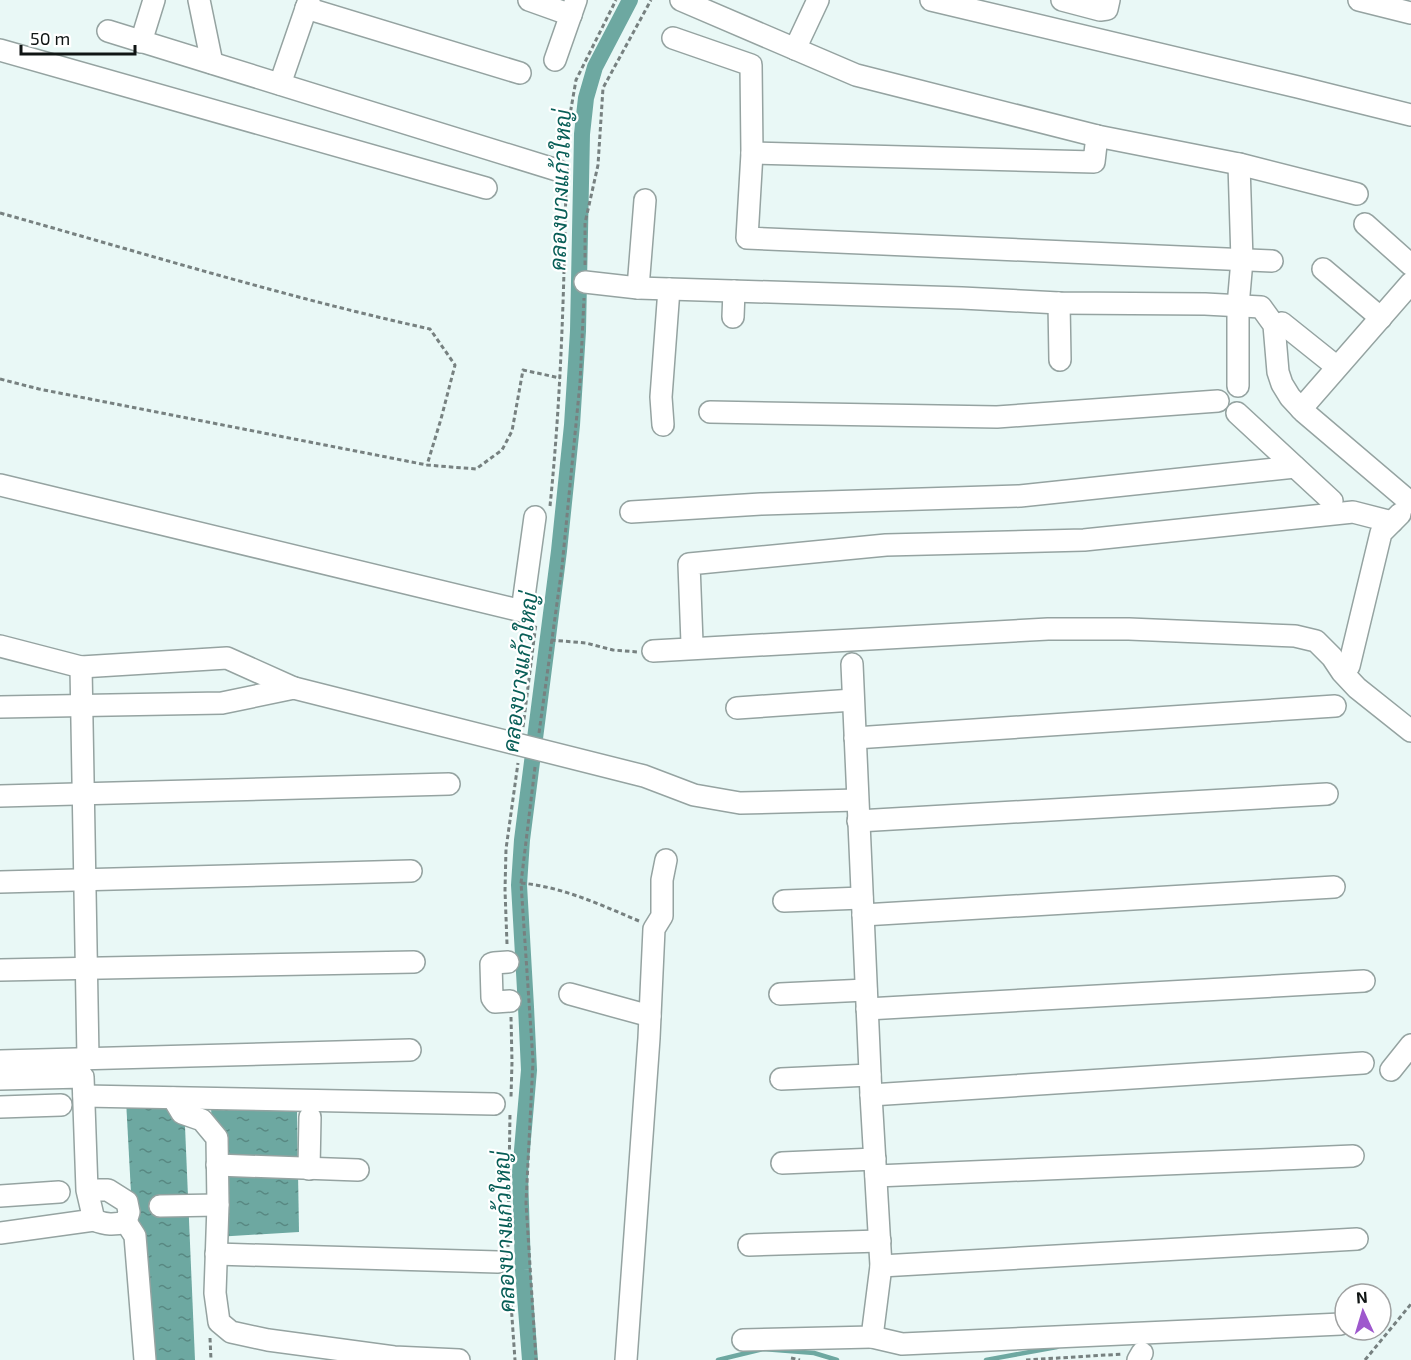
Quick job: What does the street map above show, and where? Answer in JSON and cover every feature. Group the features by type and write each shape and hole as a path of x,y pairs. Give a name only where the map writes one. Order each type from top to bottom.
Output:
{"street":[{"path":"141,42 154,0"},
{"path":"199,0 212,63"},
{"path":"529,0 573,8 555,60"},
{"path":"681,0 856,75 1097,136 1239,164 1357,194"},
{"path":"795,49 818,0"},
{"path":"930,0 1411,115"},
{"path":"1062,0 1100,10 1107,9 1109,0"},
{"path":"1359,0 1411,13"},
{"path":"280,84 308,4 520,73"},
{"path":"108,31 563,171"},
{"path":"673,38 751,65 752,153 747,238 1272,261"},
{"path":"0,50 486,188"},
{"path":"752,153 1094,162 1097,136"},
{"path":"1238,386 1238,306 1242,260 1239,164"},
{"path":"638,288 645,200"},
{"path":"1365,224 1411,265"},
{"path":"1323,269 1381,318"},
{"path":"585,282 638,288 1059,303 1205,304 1262,308 1274,325 1278,372 1290,397 1411,503 1381,533 1349,666"},
{"path":"1301,409 1411,283"},
{"path":"663,426 661,397 669,289"},
{"path":"733,317 734,291"},
{"path":"1059,303 1060,360"},
{"path":"1282,323 1337,367"},
{"path":"1233,385 1242,388 1246,397 1244,406 1237,413 1232,414 1222,410 1218,401 1219,393 1225,386 1233,385"},
{"path":"710,412 997,417 1218,401"},
{"path":"1237,413 1332,501"},
{"path":"630,512 761,504 1020,496 1295,467"},
{"path":"0,485 522,611 542,514"},
{"path":"692,643 689,564 886,545 1084,540 1353,512 1392,522"},
{"path":"653,651 1048,629 1130,629 1295,636 1316,641 1357,688 1411,731"},
{"path":"0,645 81,667 227,658 294,688 644,776 694,795 740,803 857,800"},
{"path":"852,664 881,1266 872,1337"},
{"path":"81,667 88,1058"},
{"path":"0,707 222,703 294,688"},
{"path":"738,708 853,700"},
{"path":"855,738 1335,706"},
{"path":"0,796 449,784"},
{"path":"858,821 1327,794"},
{"path":"626,1360 654,929 663,912 662,880 666,861"},
{"path":"0,882 411,871"},
{"path":"784,901 862,906 1334,888"},
{"path":"0,970 414,962"},
{"path":"508,962 491,964 492,998 495,1002 510,1001"},
{"path":"780,994 867,999 1364,981"},
{"path":"570,994 650,1016"},
{"path":"1391,1070 1411,1045"},
{"path":"0,1060 410,1050"},
{"path":"781,1078 871,1085 1363,1063"},
{"path":"0,1079 83,1077 87,1190 94,1220"},
{"path":"84,1096 505,1104"},
{"path":"173,1098 182,1113 202,1120 217,1138 218,1205 215,1293 219,1322 231,1332 268,1340 394,1358 459,1360"},
{"path":"0,1107 61,1105"},
{"path":"309,1168 310,1117"},
{"path":"782,1163 875,1167 1353,1156"},
{"path":"217,1165 358,1170"},
{"path":"87,1190 108,1190 127,1202 129,1212 126,1222 135,1236 145,1360"},
{"path":"0,1196 59,1192"},
{"path":"160,1206 218,1205"},
{"path":"0,1233 94,1220 104,1225 126,1222"},
{"path":"881,1266 1357,1239"},
{"path":"749,1245 880,1241"},
{"path":"216,1254 505,1262"},
{"path":"743,1340 872,1337 902,1344 1333,1324"}],"path":[{"path":"542,514 555,457 565,280 563,171 567,132 576,80 616,0"},
{"path":"538,742 562,567 580,383 585,282 585,223 598,165 603,88 651,0"},
{"path":"0,213 364,314 430,329 455,365 427,465"},
{"path":"0,379 39,389 427,465 476,469 502,450 512,431 523,370 560,378"},
{"path":"522,727 537,613"},
{"path":"551,640 586,643 626,652 653,651"},
{"path":"508,962 506,849 518,762"},
{"path":"535,764 521,883 533,1060 526,1203 536,1360"},
{"path":"521,883 568,893 654,929"},
{"path":"510,1001 512,1062 505,1104 505,1262 515,1360"},
{"path":"1365,1360 1411,1304"}],"water":[{"path":"126,1100 184,1103 195,1360 140,1360"},
{"path":"211,1106 297,1112 299,1232 216,1237"}],"waterway":[{"name":"คลองบางแก้วใหญ่","path":"530,1360 523,1270 520,1173 529,1070 519,885 522,840 559,551 572,425 578,331 582,134 586,98 595,67 630,0"},
{"path":"986,1360 1057,1347"},
{"path":"718,1360 763,1349 814,1353 837,1360"}]}
